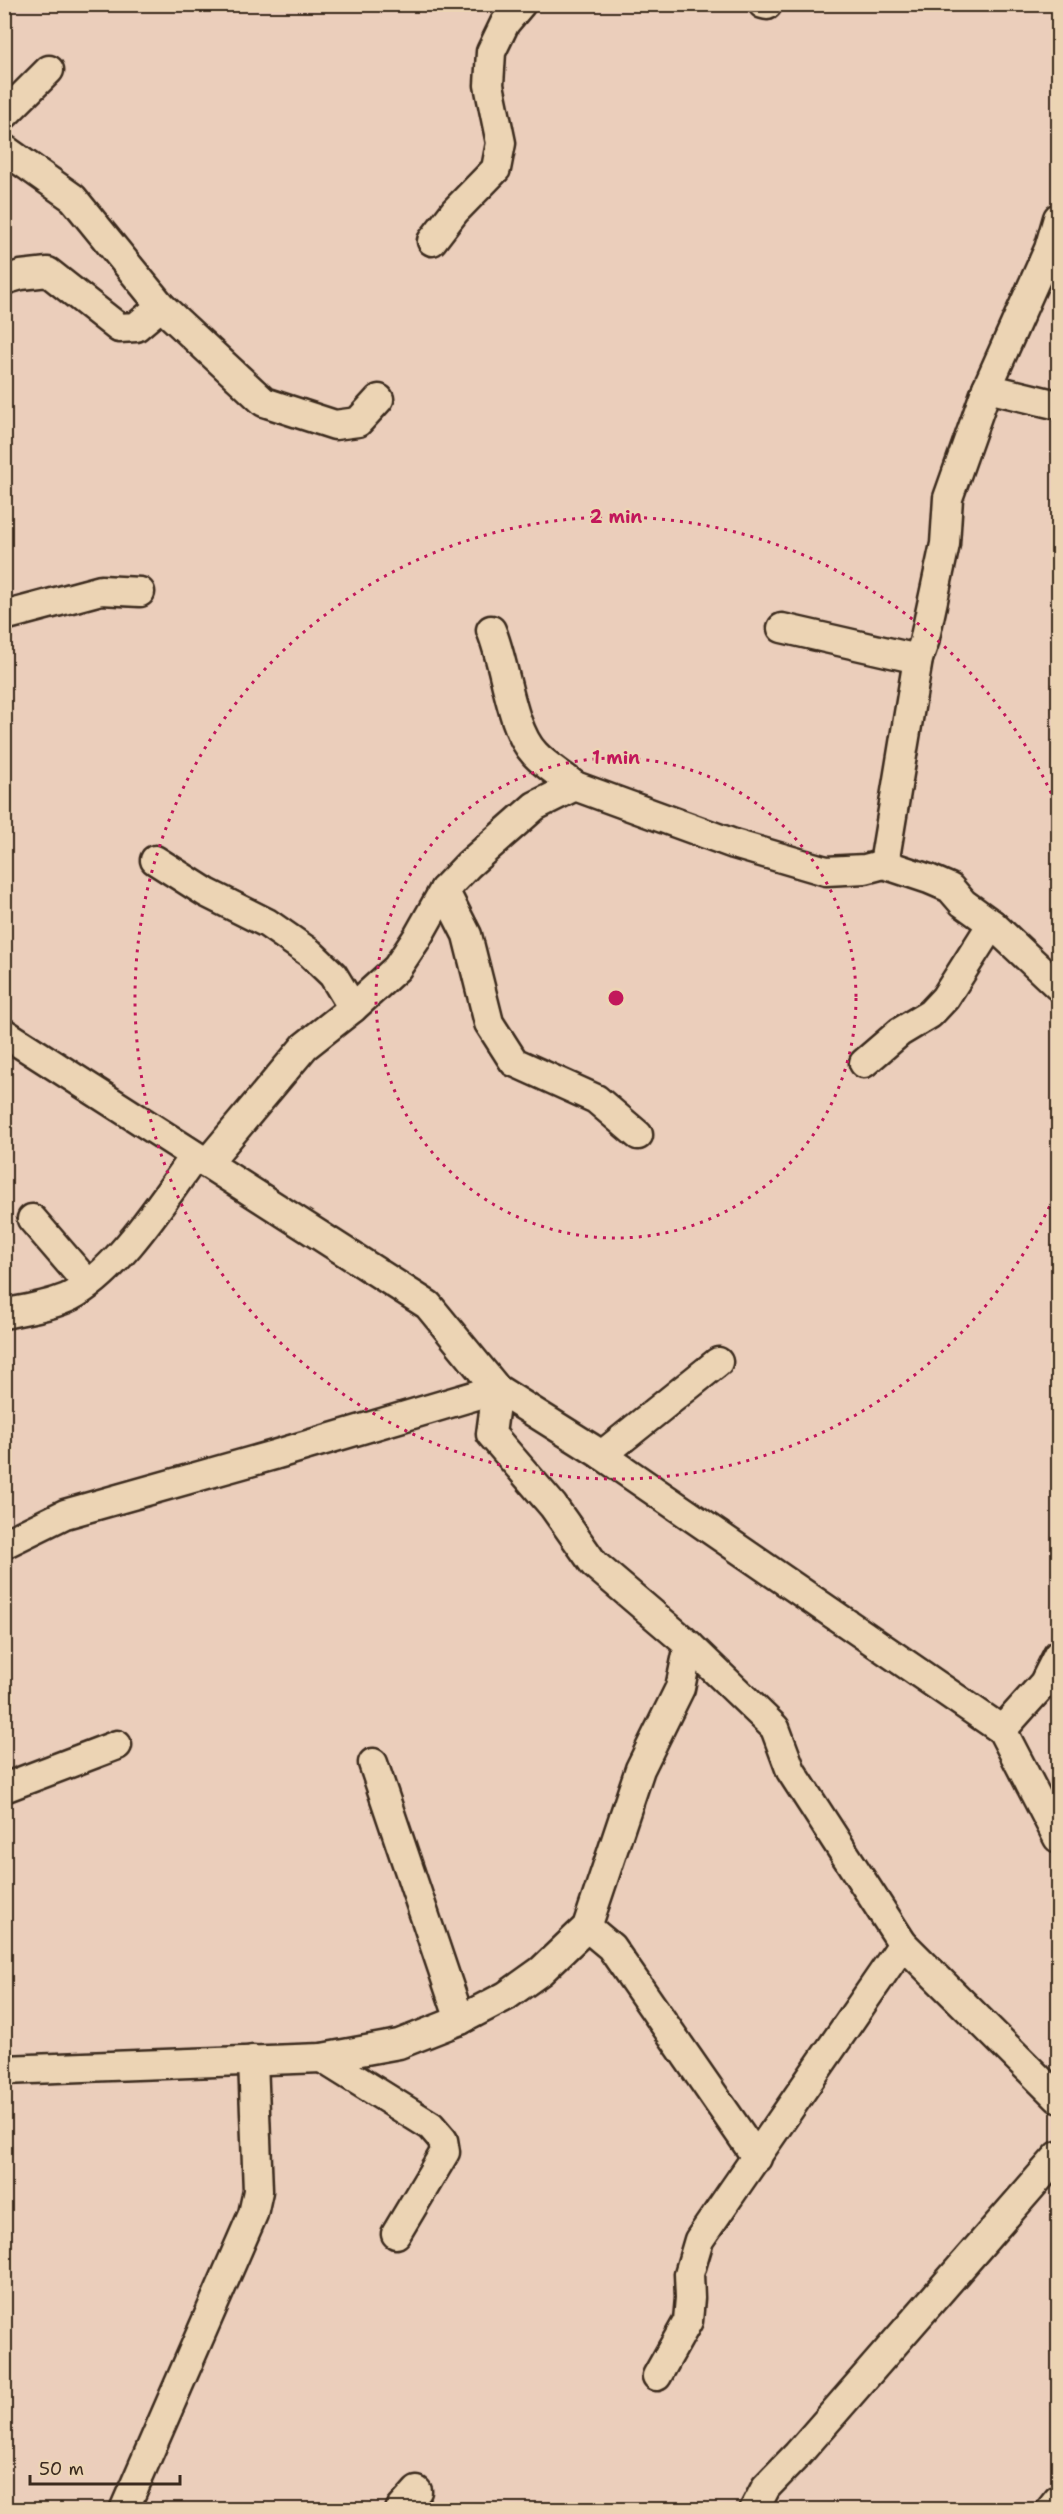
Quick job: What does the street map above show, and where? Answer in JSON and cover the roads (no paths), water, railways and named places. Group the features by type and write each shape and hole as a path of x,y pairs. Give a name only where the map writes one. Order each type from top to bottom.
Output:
{"street":[{"path":"432,241 455,212 496,169 501,143 489,85 491,52 505,23 521,4"},
{"path":"4,115 49,70"},
{"path":"4,149 73,198 161,306 264,402 335,425 358,422 379,399"},
{"path":"884,864 918,658 924,642 945,544 948,498 987,388 1054,249 1059,218"},
{"path":"4,280 21,274 48,272 119,328 136,327 161,306"},
{"path":"987,388 1059,405"},
{"path":"4,616 101,590 140,592"},
{"path":"782,628 918,658"},
{"path":"491,630 498,647 520,732 534,753 575,786 734,844 826,871 866,869 884,864 950,888 963,903 992,924 1058,984"},
{"path":"4,1314 51,1303 70,1296 88,1284 138,1233 201,1159 304,1046 397,968 444,890 468,865 535,806 575,786"},
{"path":"155,860 207,893 267,923 310,953 333,975 352,1008"},
{"path":"444,890 467,935 489,1023 514,1062 596,1100 638,1135"},
{"path":"864,1063 900,1032 930,1014 945,998 992,924"},
{"path":"4,1033 428,1305 498,1389 602,1455 1002,1730 1059,1838"},
{"path":"32,1219 88,1284"},
{"path":"602,1455 718,1362"},
{"path":"4,1544 65,1514 498,1389"},
{"path":"498,1389 491,1434 553,1506 594,1564 690,1645 775,1728 791,1771 903,1944 1059,2098"},
{"path":"4,2070 322,2058 399,2044 460,2020 506,1996 541,1971 587,1927 640,1769 680,1688 690,1645"},
{"path":"1002,1730 1044,1683 1059,1655"},
{"path":"4,1788 117,1745"},
{"path":"373,1763 460,2020"},
{"path":"587,1927 611,1947 757,2158"},
{"path":"657,2376 688,2321 689,2274 699,2240 903,1944"},
{"path":"322,2058 431,2126 442,2140 445,2152 396,2234"},
{"path":"124,2510 253,2214 258,2191 253,2060"},
{"path":"754,2510 766,2487 797,2455 1059,2156"},
{"path":"1050,2510 1059,2500"}]}
